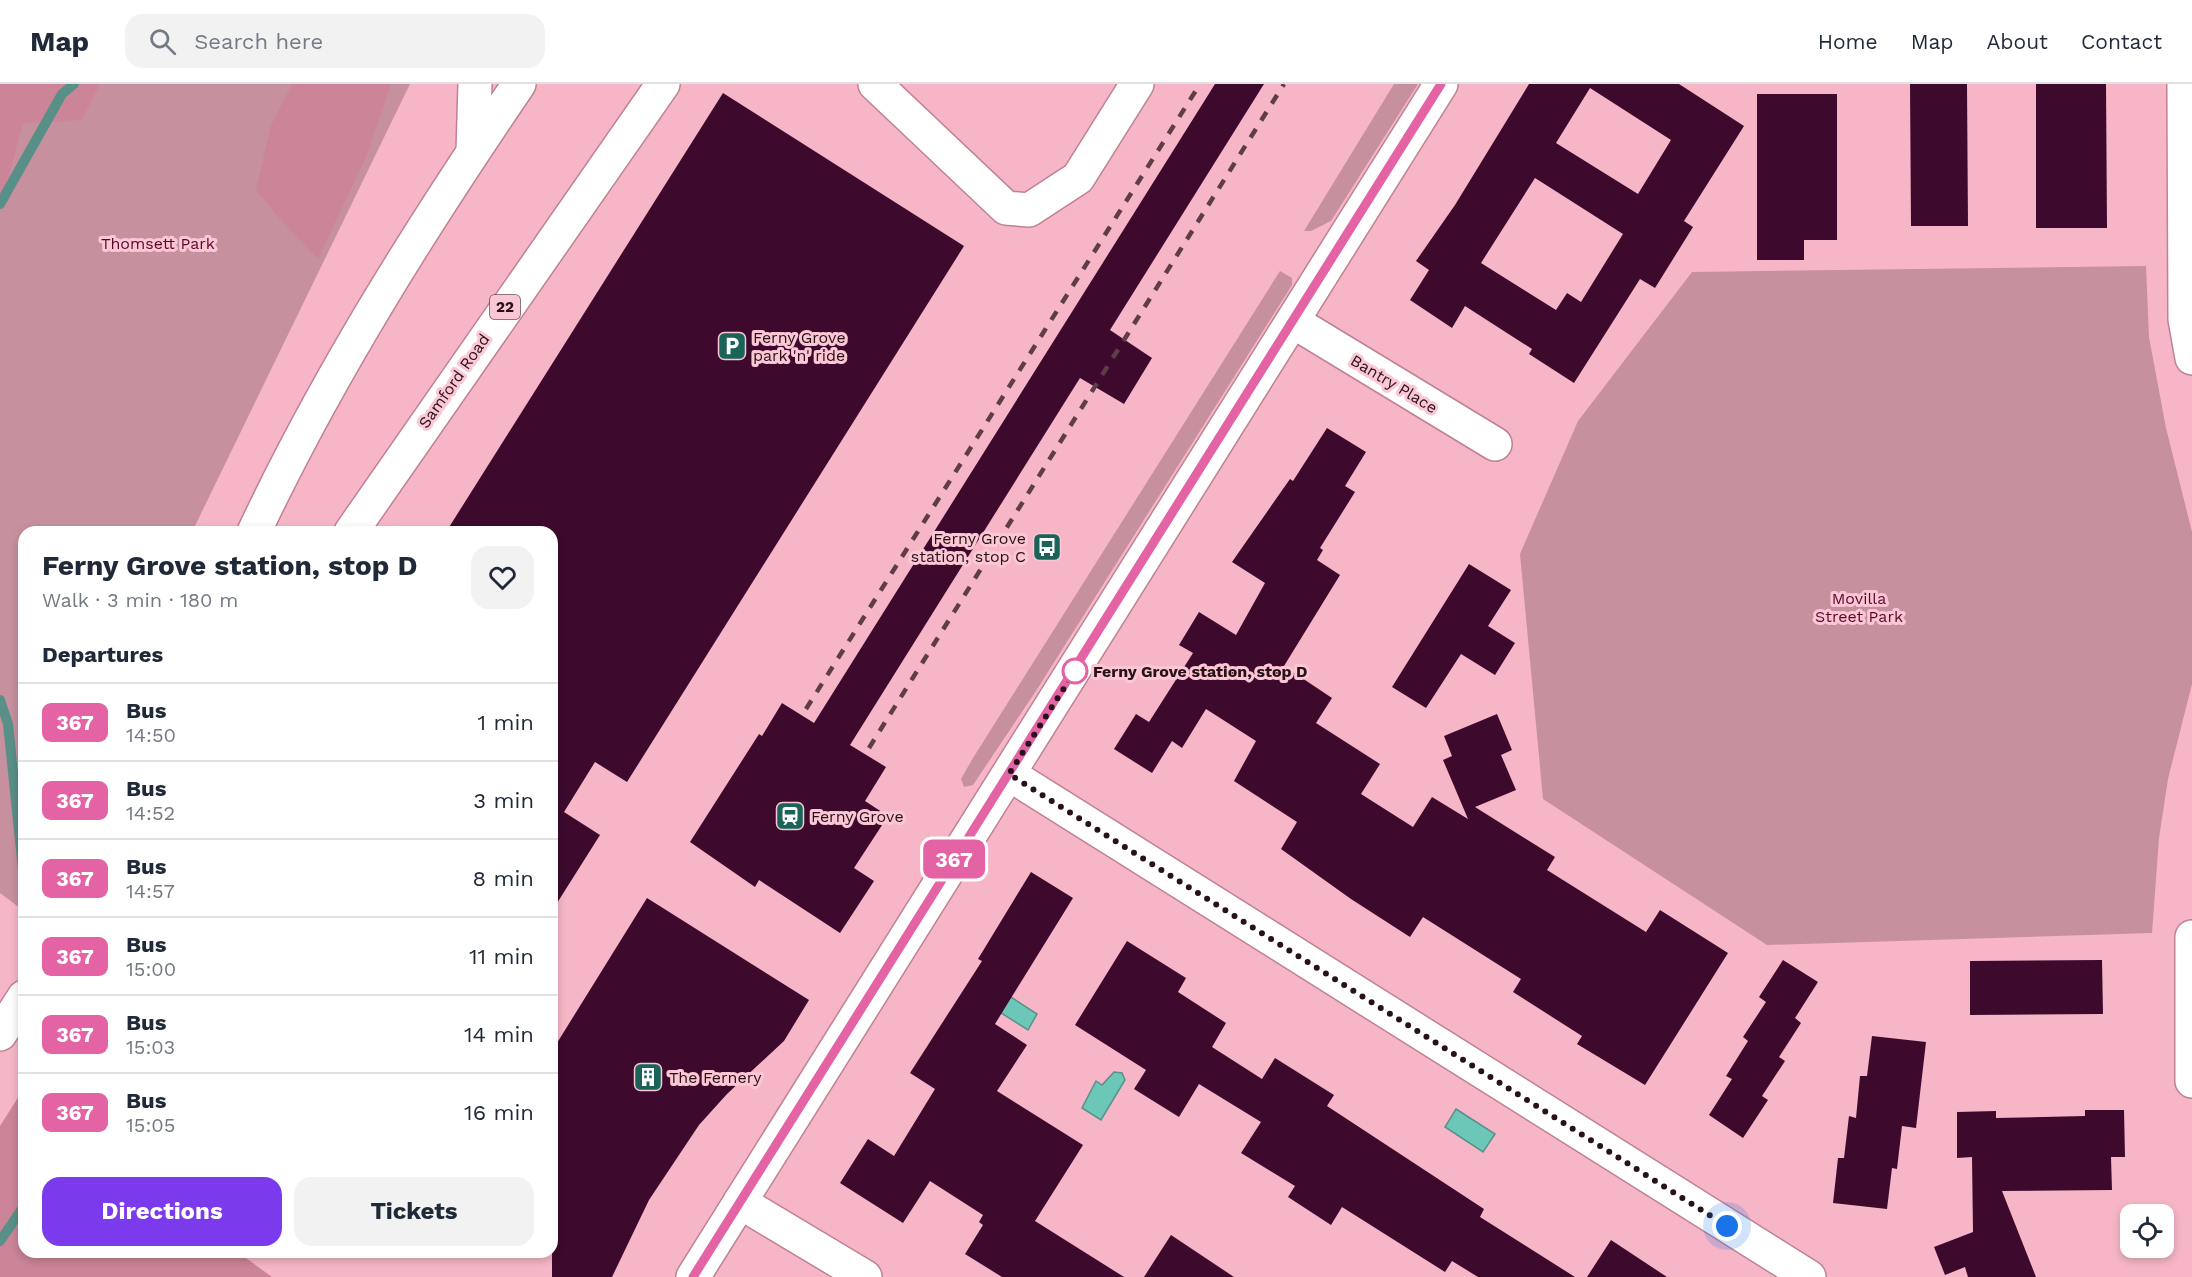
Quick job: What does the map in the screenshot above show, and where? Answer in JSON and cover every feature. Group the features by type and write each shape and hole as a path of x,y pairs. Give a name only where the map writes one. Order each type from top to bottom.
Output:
{"street":[{"path":"473,152 475,84"},
{"path":"257,526 293,449 330,384 473,152 519,84"},
{"name":"Samford Road","path":"355,526 663,84"},
{"path":"875,84 1006,208 1018,210 1029,210 1045,202 1078,178 1137,84"},
{"path":"693,1277 930,896 1294,322 1441,84"},
{"path":"2184,84 2185,319 2192,358"},
{"name":"Bantry Place","path":"1294,322 1495,444"},
{"path":"1009,774 1809,1277"},
{"path":"2192,937 2192,1081"},
{"path":"0,1034 18,1006"},
{"path":"740,1202 866,1277"}],"green space":[{"name":"Thomsett Park","path":"0,84 410,84 195,526 18,526 18,906 0,893"},
{"path":"1394,84 1418,84 1331,221 1311,231 1304,231"},
{"name":"Movilla Street Park","path":"2146,266 2149,337 2166,428 2192,532 2192,684 2168,779 2159,838 2152,933 1767,945 1543,799 1520,554 1578,421 1692,272"},
{"path":"1280,271 1292,278 1292,285 1036,691 973,785 964,787 961,779 973,758"}],"shaded area":[{"path":"0,84 100,84 82,120 23,123 0,209"},
{"path":"292,84 391,84 366,157 318,259 256,190 271,125"},
{"path":"997,988 1037,1014 1028,1030 987,1004"},
{"path":"1114,1072 1122,1073 1125,1080 1101,1120 1082,1108 1096,1081 1102,1085"},
{"path":"18,1098 18,1258 246,1258 272,1277 0,1277 0,1126"},
{"path":"1456,1109 1495,1134 1483,1152 1445,1127"}],"building":[{"path":"1215,84 1264,84 1110,330 1152,358 1124,404 1080,378 850,745 886,767 865,801 888,816 854,868 874,881 840,933 759,880 755,887 690,842 759,734 762,736 782,703 814,723"},
{"path":"1529,84 1679,84 1744,126 1684,221 1693,227 1655,288 1640,279 1574,383 1529,354 1532,349 1465,306 1452,328 1410,300 1429,270 1416,261 1455,205","holes":["1590,88 1671,140 1638,194 1556,143","1535,178 1623,234 1581,302 1567,293 1556,310 1481,263"]},
{"path":"1910,84 1967,84 1968,226 1911,226"},
{"path":"2036,84 2106,84 2107,228 2036,228"},
{"name":"Ferny Grove park 'n' ride","path":"723,93 964,246 627,782 595,762 564,812 600,835 558,902 558,526 450,526"},
{"path":"1757,94 1837,94 1837,240 1804,240 1804,260 1757,260"},
{"path":"1327,428 1366,452 1345,486 1355,492 1320,548 1323,550 1317,560 1340,575 1284,666 1332,698 1316,723 1380,764 1361,794 1413,827 1432,797 1468,819 1443,760 1452,756 1444,736 1497,714 1512,750 1501,755 1516,790 1475,807 1555,857 1547,870 1646,932 1660,910 1728,953 1645,1085 1577,1044 1582,1036 1513,992 1521,979 1423,917 1410,937 1351,899 1281,849 1297,822 1234,781 1256,741 1206,709 1182,748 1172,741 1152,773 1114,749 1136,714 1149,722 1193,653 1179,645 1199,612 1236,635 1265,583 1232,562 1290,479 1293,481"},
{"path":"1469,564 1511,590 1488,626 1515,643 1495,675 1461,654 1426,708 1392,687"},
{"path":"1031,872 1073,898 995,1024 1027,1045 997,1091 1083,1145 1035,1221 1124,1277 1002,1277 965,1254 983,1225 979,1222 983,1215 930,1181 903,1223 840,1183 868,1139 894,1156 935,1089 910,1073 982,961 978,959"},
{"name":"The Fernery","path":"647,898 809,1000 784,1041 727,1094 699,1125 649,1200 612,1277 552,1277 552,1258 558,1258 558,1041"},
{"path":"1127,941 1186,978 1178,992 1226,1023 1212,1047 1262,1079 1275,1058 1334,1095 1327,1106 1484,1209 1480,1217 1575,1277 1478,1277 1452,1261 1445,1272 1342,1207 1331,1225 1288,1197 1295,1186 1241,1153 1261,1122 1199,1084 1179,1117 1134,1089 1146,1070 1075,1025"},
{"path":"1783,960 1818,982 1795,1018 1801,1023 1779,1057 1785,1061 1762,1096 1768,1100 1743,1138 1709,1115 1732,1079 1726,1076 1748,1041 1743,1037 1766,1002 1759,997"},
{"path":"2102,960 2103,1014 1970,1015 1970,961"},
{"path":"1872,1036 1926,1042 1916,1128 1902,1126 1897,1169 1892,1168 1887,1209 1833,1203 1838,1158 1844,1158 1849,1116 1856,1118 1860,1076 1867,1076"},
{"path":"2085,1110 2124,1110 2125,1157 2111,1157 2112,1190 2002,1191 2036,1277 1968,1277 1965,1267 1945,1275 1934,1247 1973,1232 1972,1157 1957,1158 1957,1112 1996,1111 1996,1118 2085,1116"},
{"path":"1171,1235 1234,1277 1144,1277"},
{"path":"1611,1240 1667,1277 1587,1277"}],"waterway":[{"path":"0,204 62,94 74,84"},
{"path":"0,700 8,724 18,821"},
{"path":"0,1241 18,1215"}],"railway":[{"path":"806,709 1200,84"},
{"path":"869,748 1284,84"}],"bus line":[{"name":"367","path":"693,1277 930,896 1294,322 1441,84"}],"place":[{"name":"Ferny Grove park 'n' ride","path":"732,346"},
{"name":"Ferny Grove station, stop C","path":"1047,547"},
{"name":"Ferny Grove station, stop D","path":"1075,671"},
{"name":"Ferny Grove","path":"790,816"},
{"name":"The Fernery","path":"648,1077"}],"route":[{"path":"1075,671 1009,774 1727,1226"}]}
